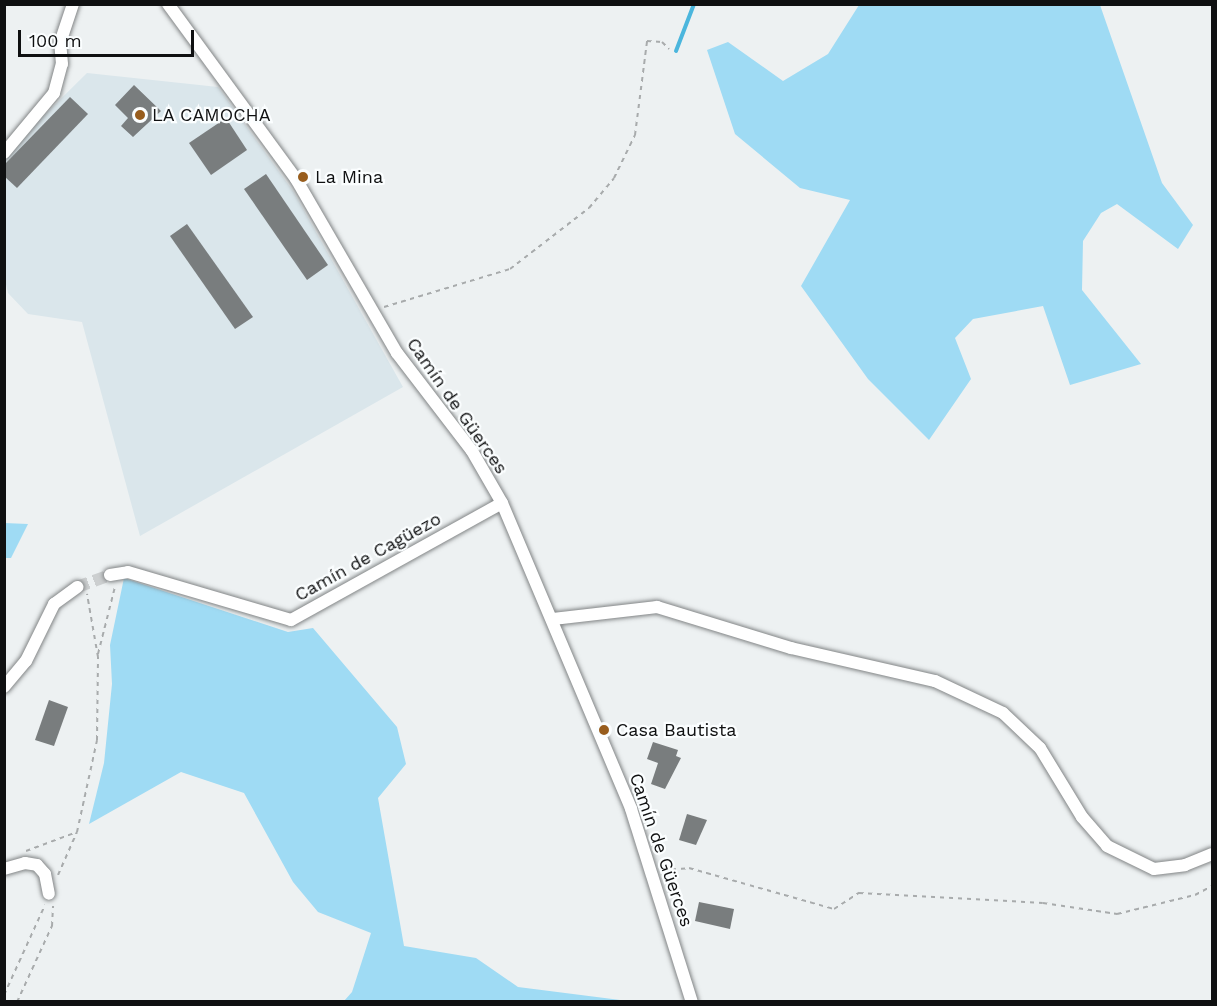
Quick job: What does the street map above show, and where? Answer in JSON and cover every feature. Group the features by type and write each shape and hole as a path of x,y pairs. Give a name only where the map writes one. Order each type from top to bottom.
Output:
{"street":[{"path":"4,153 54,93 62,64 60,43 73,4"},
{"name":"Camín de Güerces","path":"168,4 296,179 396,352 472,451 502,503 553,619 631,809 692,1002"},
{"name":"Camín de Cagüezo","path":"115,574 291,620 502,503"},
{"path":"4,687 26,661 54,604 82,591"},
{"path":"553,619 657,607 791,648 935,681 1003,713 1033,741 1064,781 1093,832 1107,846 1154,869 1185,865 1212,854"},
{"path":"4,869 25,862 37,865 45,874 49,894"}],"path":[{"path":"373,310 510,270 589,208 614,178 635,135 647,41 662,42 669,49"},
{"path":"4,995 77,832 97,740 98,657 115,574"},
{"path":"82,591 98,657"},
{"path":"15,857 77,832"},
{"path":"650,871 688,868 834,909 859,892 1042,903 1117,914 1195,895 1212,886"},
{"path":"17,1002 56,913 49,894"}],"shaded area":[{"path":"859,5 1100,5 1162,183 1193,225 1178,249 1117,204 1101,213 1083,241 1082,290 1141,364 1070,385 1043,306 973,319 955,338 971,379 929,440 868,379 801,286 850,200 800,188 735,134 707,50 728,42 783,81 828,54"},
{"path":"87,73 218,87 293,191 403,387 140,536 82,322 28,314 8,293 4,276 4,155"},
{"path":"4,523 28,524 11,558 5,558"},
{"path":"124,578 288,632 313,628 397,727 406,764 378,798 404,946 476,958 518,987 628,1001 344,1001 352,992 371,933 318,912 293,882 244,793 181,772 89,824 104,763 112,684 110,645"}],"building":[{"name":"LA CAMOCHA","path":"134,85 161,111 133,137 121,126 128,118 115,105"},
{"path":"70,97 88,114 17,188 4,176 4,165"},
{"path":"226,118 247,150 211,175 189,143"},
{"path":"266,174 328,265 307,280 244,189"},
{"path":"187,224 253,317 235,329 170,236"},
{"path":"49,700 68,707 54,746 35,740"},
{"path":"653,742 678,750 676,756 681,758 665,789 651,784 658,763 647,759"},
{"path":"687,814 707,820 696,845 679,840"},
{"path":"699,902 734,909 730,929 695,921"}],"waterway":[{"path":"676,51 694,4"}],"tunnel":[{"path":"77,587 110,575"}],"place":[{"name":"LA CAMOCHA","path":"140,115"},
{"name":"La Mina","path":"303,177"},
{"name":"Casa Bautista","path":"604,730"}]}
